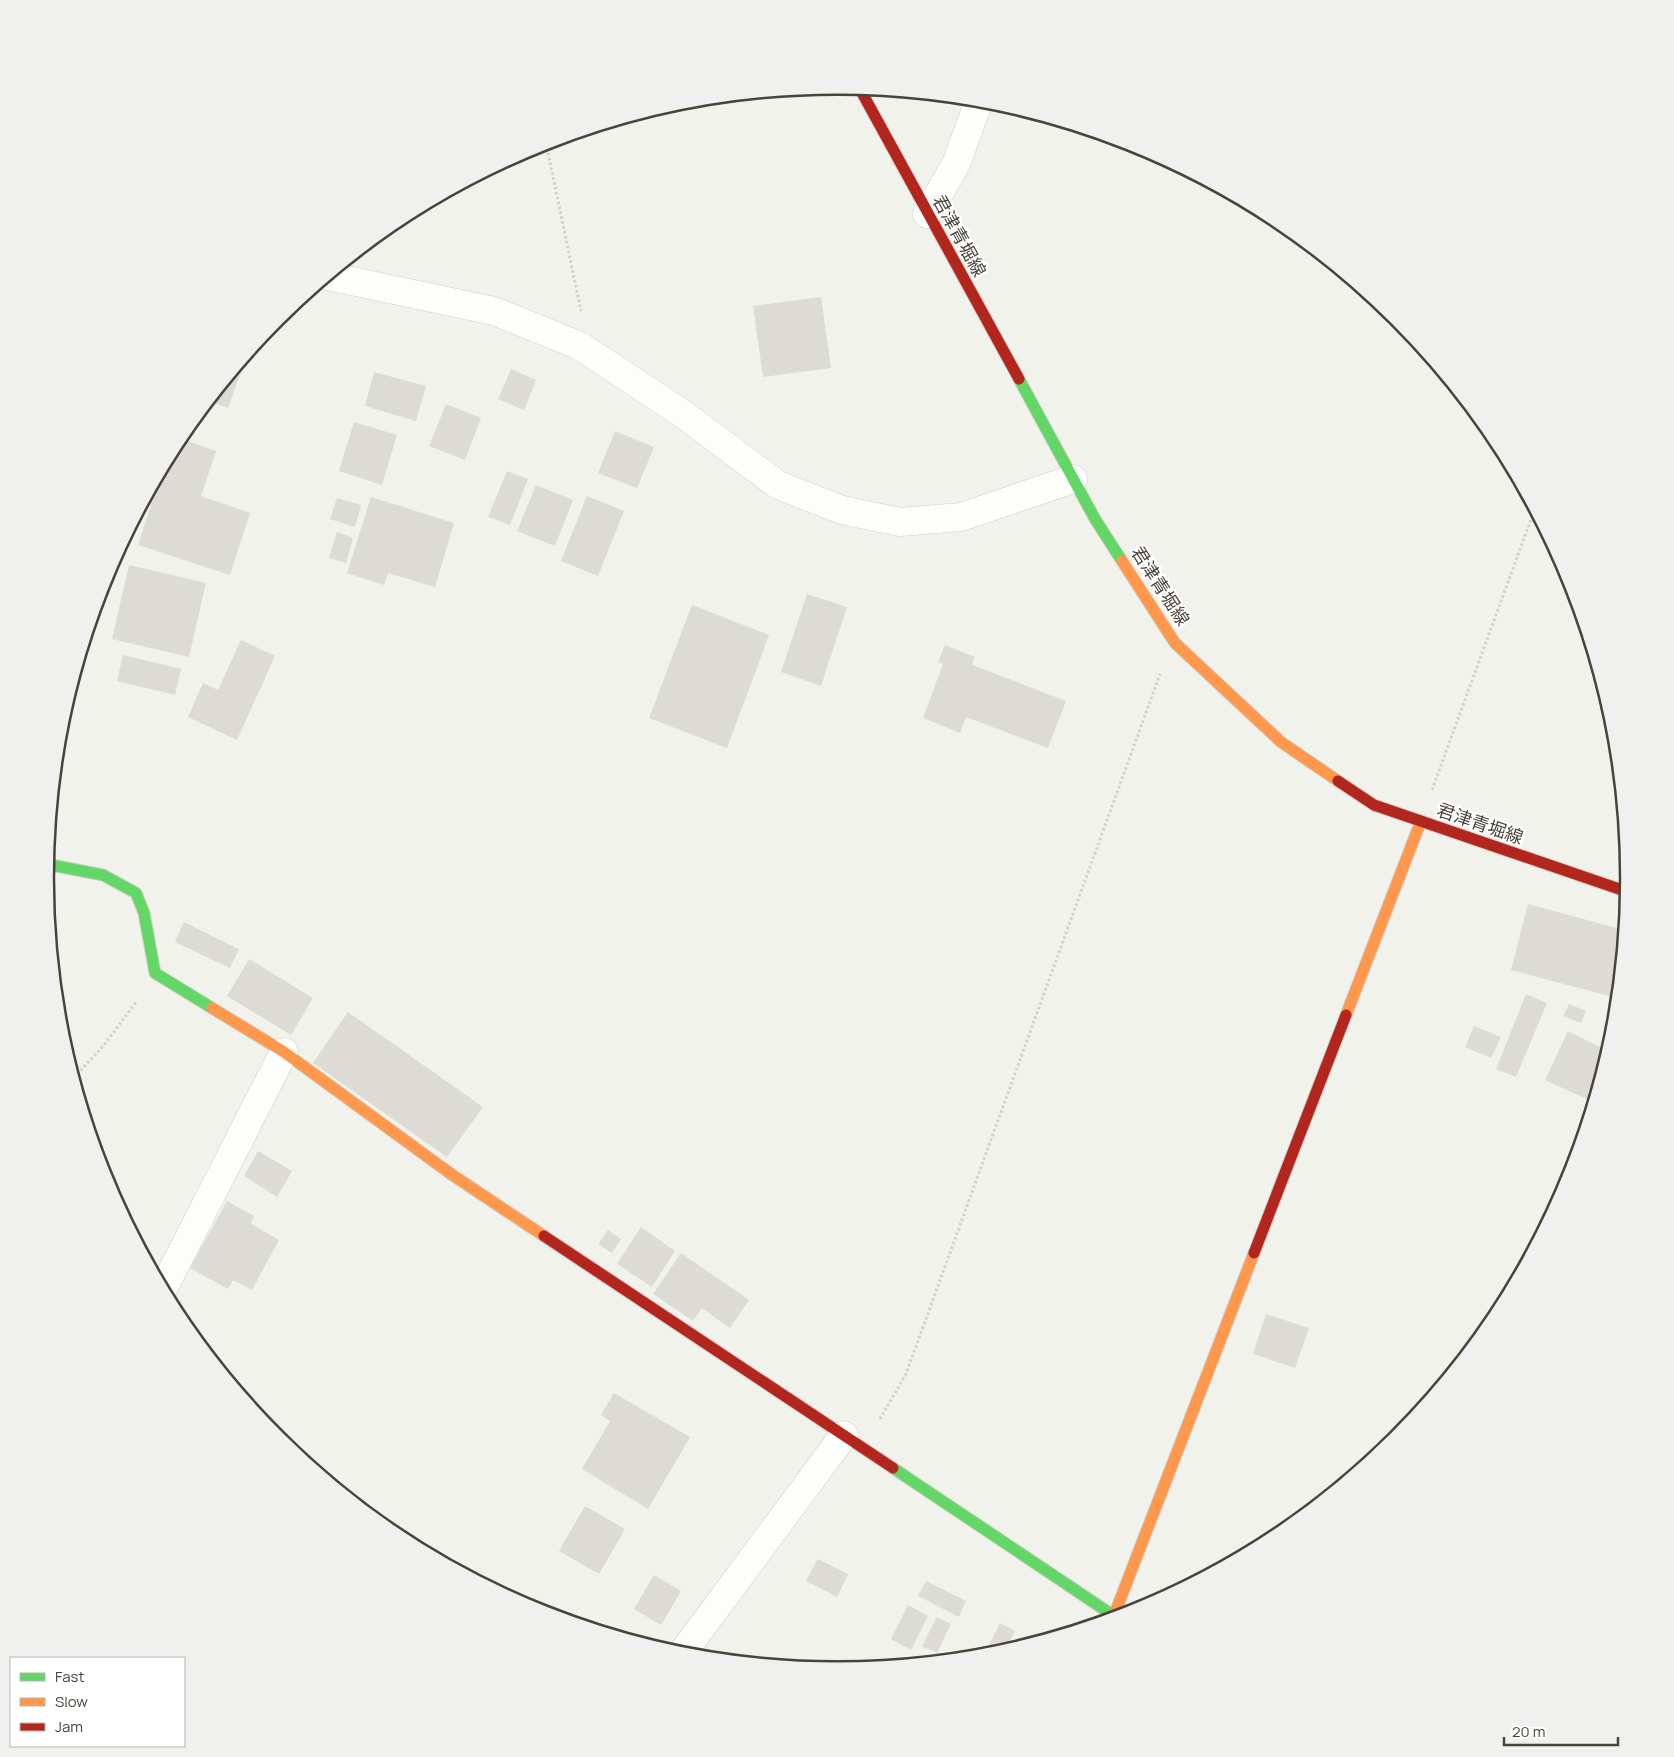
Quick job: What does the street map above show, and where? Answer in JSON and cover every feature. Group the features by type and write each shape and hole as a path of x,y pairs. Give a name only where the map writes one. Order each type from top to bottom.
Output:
{"street":[{"name":"君津青堀線","path":"864,96 1095,519 1176,643 1281,742 1374,805 1620,889"},
{"path":"927,214 956,164 976,108"},
{"path":"336,278 494,311 580,346 683,414 778,484 842,510 900,522 961,517 1073,478"},
{"path":"1116,1610 1421,821"},
{"path":"54,866 103,875 136,893 144,913 155,973 284,1052 451,1174 854,1441 1107,1613"},
{"path":"167,1283 284,1052"},
{"path":"687,1647 854,1441"}],"path":[{"path":"548,151 582,313 580,346"},
{"path":"1421,821 1531,518"},
{"path":"854,1441 909,1366 1164,663 1170,634"},
{"path":"78,1073 134,1007 155,973"}],"building":[{"path":"821,297 831,368 763,377 753,306"},
{"path":"511,369 536,380 524,410 498,399"},
{"path":"242,370 228,408 215,403"},
{"path":"374,372 426,386 416,421 365,406"},
{"path":"446,404 481,418 465,460 429,446"},
{"path":"354,422 397,435 382,485 339,471"},
{"path":"615,431 654,447 637,488 598,473"},
{"path":"187,441 216,451 201,496 250,513 230,575 138,545 153,497"},
{"path":"507,471 528,479 510,525 488,517"},
{"path":"536,485 573,500 555,546 517,531"},
{"path":"587,496 624,511 598,576 561,561"},
{"path":"371,497 454,523 435,587 388,573 384,585 347,573"},
{"path":"337,498 361,505 355,527 330,519"},
{"path":"337,532 353,538 346,563 329,558"},
{"path":"129,565 206,583 189,657 112,639"},
{"path":"807,594 847,607 821,686 781,672"},
{"path":"692,605 769,635 727,748 649,718"},
{"path":"241,640 275,656 237,740 188,717 203,683 218,690"},
{"path":"945,645 975,657 972,665 1066,701 1048,748 966,717 960,733 923,718 943,664 938,662"},
{"path":"123,655 181,669 175,695 117,681"},
{"path":"1528,904 1619,929 1611,996 1511,970"},
{"path":"184,922 239,949 230,968 175,942"},
{"path":"249,959 313,998 291,1035 227,996"},
{"path":"1526,994 1547,1003 1516,1077 1496,1069"},
{"path":"1569,1004 1586,1011 1581,1023 1563,1016"},
{"path":"348,1012 483,1107 447,1157 313,1063"},
{"path":"1474,1026 1501,1037 1491,1058 1465,1047"},
{"path":"1568,1031 1601,1048 1588,1100 1545,1080"},
{"path":"258,1151 292,1171 277,1197 244,1176"},
{"path":"227,1201 254,1216 251,1224 279,1240 252,1290 233,1280 228,1289 190,1268"},
{"path":"641,1227 675,1251 652,1287 617,1264"},
{"path":"608,1230 621,1239 612,1253 598,1244"},
{"path":"681,1253 749,1300 730,1328 702,1308 693,1321 653,1294"},
{"path":"1266,1314 1309,1328 1295,1368 1253,1354"},
{"path":"614,1393 690,1437 648,1509 582,1469 610,1421 601,1415"},
{"path":"585,1506 625,1529 599,1574 559,1551"},
{"path":"818,1559 848,1574 837,1597 806,1581"},
{"path":"654,1575 681,1591 661,1625 634,1609"},
{"path":"926,1581 966,1601 959,1617 918,1596"},
{"path":"908,1605 928,1616 911,1650 891,1639"},
{"path":"937,1617 951,1624 937,1653 922,1646"},
{"path":"1000,1623 1015,1631 1009,1642 988,1647"}],"traffic: fast":[{"path":"1019,379 1095,519 1122,561"},
{"path":"54,866 103,875 136,893 144,913 155,973 212,1008"},
{"path":"893,1468 1109,1613"}],"traffic: slow":[{"path":"1122,561 1175,643 1281,742 1338,781"},
{"path":"1346,1015 1421,821"},
{"path":"212,1008 284,1052 451,1174 544,1236"},
{"path":"1116,1610 1254,1253"}],"traffic: jam":[{"path":"864,96 1019,379"},
{"path":"1338,781 1374,805 1620,889"},
{"path":"1254,1253 1346,1015"},
{"path":"544,1236 893,1468"}]}
